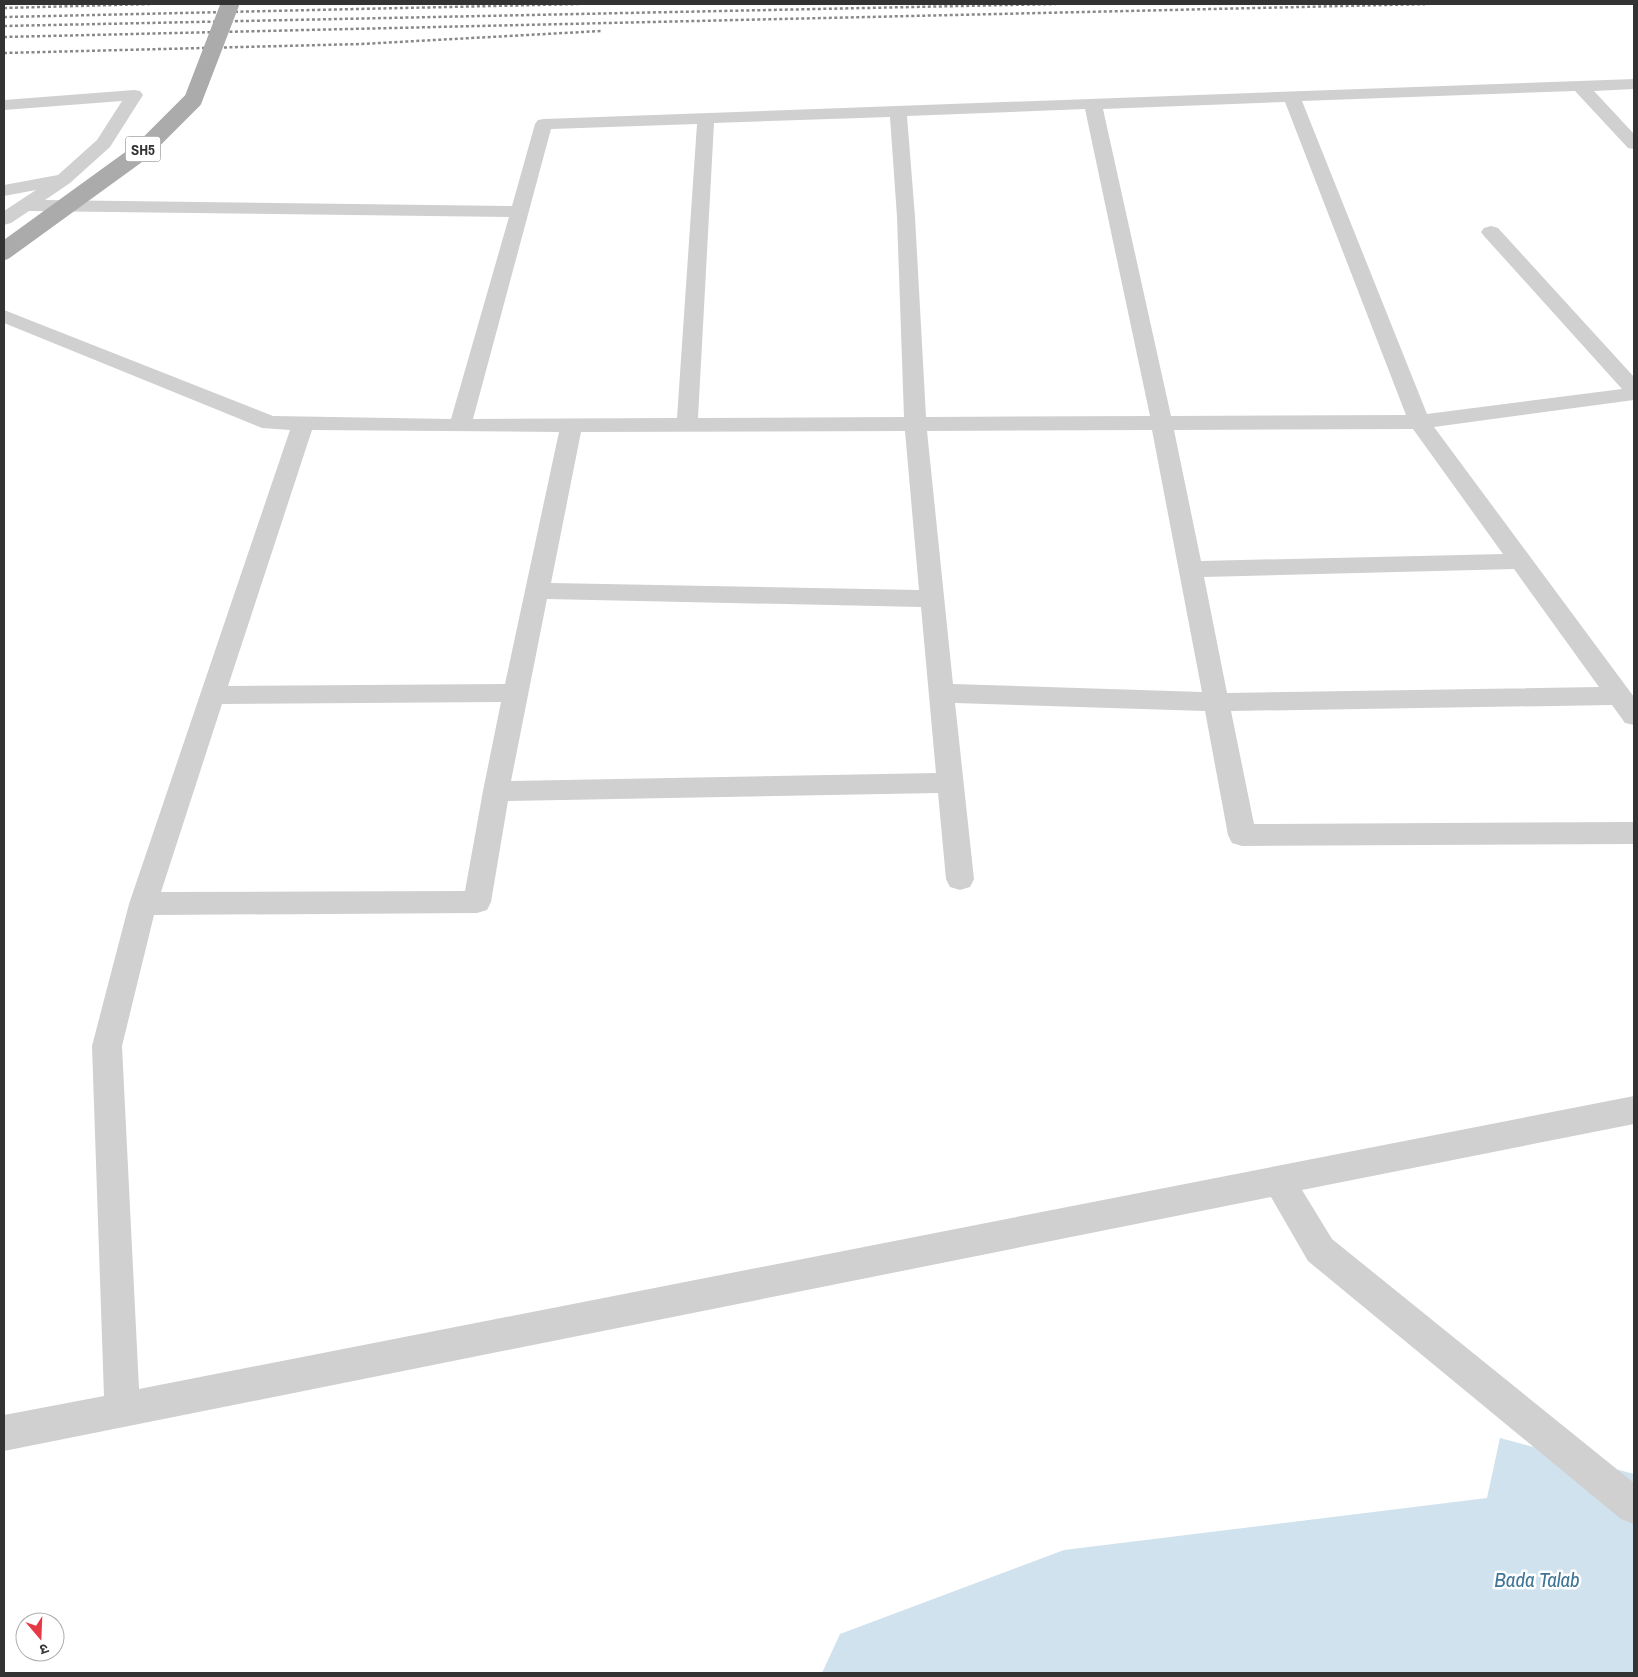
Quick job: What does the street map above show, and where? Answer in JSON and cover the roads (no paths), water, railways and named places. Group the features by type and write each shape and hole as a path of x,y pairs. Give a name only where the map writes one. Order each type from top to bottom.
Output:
{"main road":[{"name":"SH5","path":"4,251 142,151 193,100 230,4"}],"street":[{"path":"460,426 544,124 1634,84"},
{"path":"1580,86 1634,144"},
{"path":"4,105 134,95 104,143 64,179 4,219"},
{"path":"1292,97 1419,422 1634,716"},
{"path":"1093,104 1162,423 1242,835 1634,833"},
{"path":"898,112 906,218 915,424 960,879"},
{"path":"687,425 706,118"},
{"path":"4,190 64,179"},
{"path":"25,205 520,212"},
{"path":"1491,232 1634,389"},
{"path":"4,316 270,423 572,426 1419,422 1634,394"},
{"path":"122,1410 107,1046 143,904 303,424"},
{"path":"143,904 477,902 496,791 572,426"},
{"path":"1191,569 1521,561"},
{"path":"537,591 932,599"},
{"path":"213,695 516,692"},
{"path":"942,693 1217,702 1619,696"},
{"path":"496,791 951,783"},
{"path":"4,1433 1634,1110"},
{"path":"1279,1181 1320,1250 1634,1506"}],"water":[{"name":"Bada Talab","path":"1500,1438 1634,1474 1634,1673 822,1673 840,1634 1064,1550 1487,1498"}],"railway":[{"path":"4,8 150,4"},
{"path":"4,17 580,4"},
{"path":"4,26 1056,4"},
{"path":"4,37 1429,4"},
{"path":"4,53 361,44 601,31"}]}
